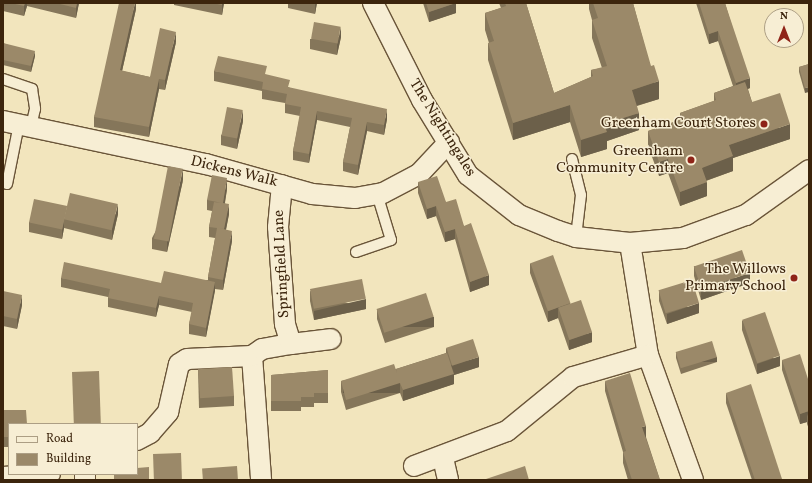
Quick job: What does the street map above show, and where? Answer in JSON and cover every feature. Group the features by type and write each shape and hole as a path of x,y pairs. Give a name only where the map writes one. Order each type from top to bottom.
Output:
{"street":[{"name":"The Nightingales","path":"373,3 422,100 468,175 519,215 576,237 630,243 683,238 746,215 809,170"},
{"name":"Dickens Walk","path":"18,124 206,164 282,185 334,196 355,198 377,194 419,174 449,142"},
{"name":"Springfield Lane","path":"282,185 278,227 285,324 291,344"},
{"path":"630,243 648,355 693,480"},
{"path":"138,439 150,433 168,412 179,364 187,359 252,356 262,349 331,339"},
{"path":"414,466 443,458 507,431 573,377 648,355"},
{"path":"252,356 260,480"},
{"path":"443,458 448,480"},
{"path":"3,477 34,475"}],"lane":[{"path":"3,79 32,89 35,109 18,124 7,184"},
{"path":"572,159 581,195 576,237"},
{"path":"356,252 391,240 377,194"}],"building":[{"path":"11,3 25,3 24,6"},
{"path":"56,3 77,3 76,8"},
{"path":"119,3 135,3 120,70 150,77 160,28 176,32 165,80 159,79 149,127 94,117"},
{"path":"426,3 456,3 429,12"},
{"path":"505,3 526,3 554,93 593,76 591,70 607,66 592,20 598,18 593,3 633,3 651,66 654,65 659,81 632,90 639,113 604,124 607,132 581,140 570,105 513,123 488,43 494,41 485,13 506,6"},
{"path":"699,3 725,3 750,78 736,83 718,31 709,34"},
{"path":"314,22 341,27 338,43 311,39"},
{"path":"3,43 35,51 31,66 3,60"},
{"path":"218,56 267,66 265,74 290,80 288,87 387,109 384,125 367,122 358,165 343,162 352,118 317,111 309,154 293,151 301,107 285,104 287,94 262,89 263,82 214,71"},
{"path":"809,64 809,87 805,88 799,67"},
{"path":"745,82 752,102 780,93 790,124 729,145 733,156 702,168 707,182 680,192 668,159 659,162 648,131 682,119 680,113 716,100 714,93"},
{"path":"227,107 243,110 237,139 221,135"},
{"path":"168,166 183,169 169,242 154,239"},
{"path":"212,175 227,178 223,203 229,204 224,229 219,228 232,231 223,280 208,277 217,228 209,227 214,202 222,203 207,200"},
{"path":"437,176 446,202 456,199 464,226 471,223 489,275 470,282 455,229 445,232 436,206 427,209 418,182"},
{"path":"70,193 118,204 112,230 64,219"},
{"path":"34,199 67,206 62,230 29,222"},
{"path":"742,250 750,273 702,289 694,267"},
{"path":"553,255 570,303 548,311 530,263"},
{"path":"64,262 161,283 164,271 215,282 206,328 189,324 193,303 159,296 156,308 108,298 110,289 61,278"},
{"path":"362,279 366,299 314,309 310,289"},
{"path":"692,280 699,303 666,313 659,290"},
{"path":"3,291 22,295 17,319 3,316"},
{"path":"426,293 434,317 384,333 377,309"},
{"path":"581,300 592,332 569,340 558,308"},
{"path":"765,312 780,355 757,363 742,320"},
{"path":"473,339 479,357 452,366 446,348"},
{"path":"712,341 717,357 681,368 676,352"},
{"path":"447,353 454,374 403,390 400,383 346,400 341,381 394,364 397,373 396,369"},
{"path":"800,354 809,382 809,411 800,414 782,360"},
{"path":"232,367 234,396 200,398 198,369"},
{"path":"328,370 328,393 314,393 314,397 301,397 301,401 271,401 271,375"},
{"path":"99,371 101,423 74,423 72,372"},
{"path":"630,373 646,426 642,427 660,480 632,480 623,452 626,451 605,381"},
{"path":"751,384 782,479 755,480 726,393"},
{"path":"3,410 26,410 27,423 8,423 8,437 3,437"},
{"path":"181,453 182,480 154,480 153,454"},
{"path":"237,466 238,480 203,480 202,468"},
{"path":"525,466 529,480 483,480"},
{"path":"149,467 149,480 114,480 114,475 138,475 138,468"}],"place":[{"name":"Greenham Court Stores","path":"764,124"},
{"name":"Greenham Community Centre","path":"691,160"},
{"name":"The Willows Primary School","path":"794,278"}]}
